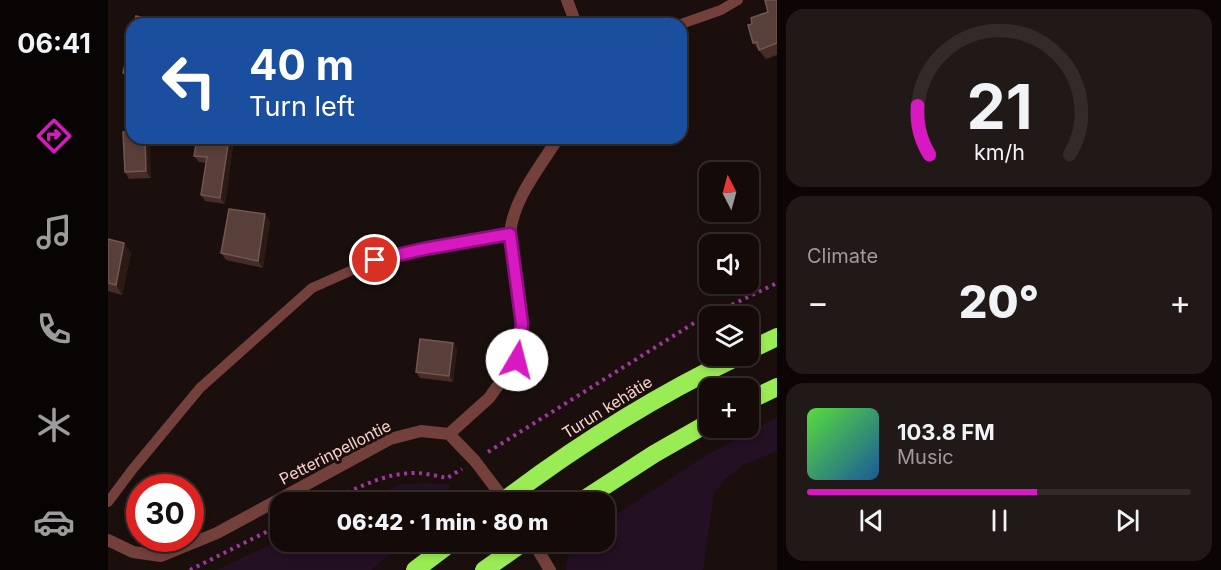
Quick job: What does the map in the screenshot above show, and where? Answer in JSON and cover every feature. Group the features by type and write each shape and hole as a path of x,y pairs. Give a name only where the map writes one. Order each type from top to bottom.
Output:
{"highway":[{"path":"759,346 777,337"},
{"name":"Turun kehätie","path":"517,492 623,417 693,377 717,366"},
{"path":"759,396 777,387"},
{"path":"595,492 699,428"},
{"path":"415,570 439,552"},
{"path":"484,570 510,552"}],"street":[{"path":"567,0 574,18"},
{"path":"497,492 475,460 449,434 489,398 517,360 522,324 510,234 511,222 519,200 554,144"},
{"name":"Petterinpellontie","path":"108,540 133,552 161,556 217,533 390,439 421,431 449,434"},
{"path":"539,552 550,570"}],"lane":[{"path":"687,22 721,10 738,0"},
{"path":"108,502 200,388 312,288 375,260 510,234"}],"path":[{"path":"504,442 694,323 777,283"},
{"path":"349,492 375,480 397,474 418,472 447,478"},
{"path":"190,570 270,530"}],"shaded area":[{"path":"777,417 777,451 743,465 714,493 703,570 566,570 570,552 615,552 615,515 700,459 738,438 759,438 759,427"},
{"path":"401,484 450,485 448,492 383,492"},
{"path":"270,545 270,552 393,552 371,570 216,570"}],"building":[{"path":"765,0 777,0 777,43 759,50 757,42 753,43 748,25 752,24 751,18 768,12"},
{"path":"123,132 126,132 126,144 145,144 146,171 125,172"},
{"path":"196,144 228,144 220,198 201,195 207,157 194,156"},
{"path":"229,209 265,214 258,261 221,253"},
{"path":"108,239 124,243 116,285 108,283"},
{"path":"420,339 453,343 449,376 416,372"}],"route":[{"path":"375,260 510,234 522,324 517,360"}]}
